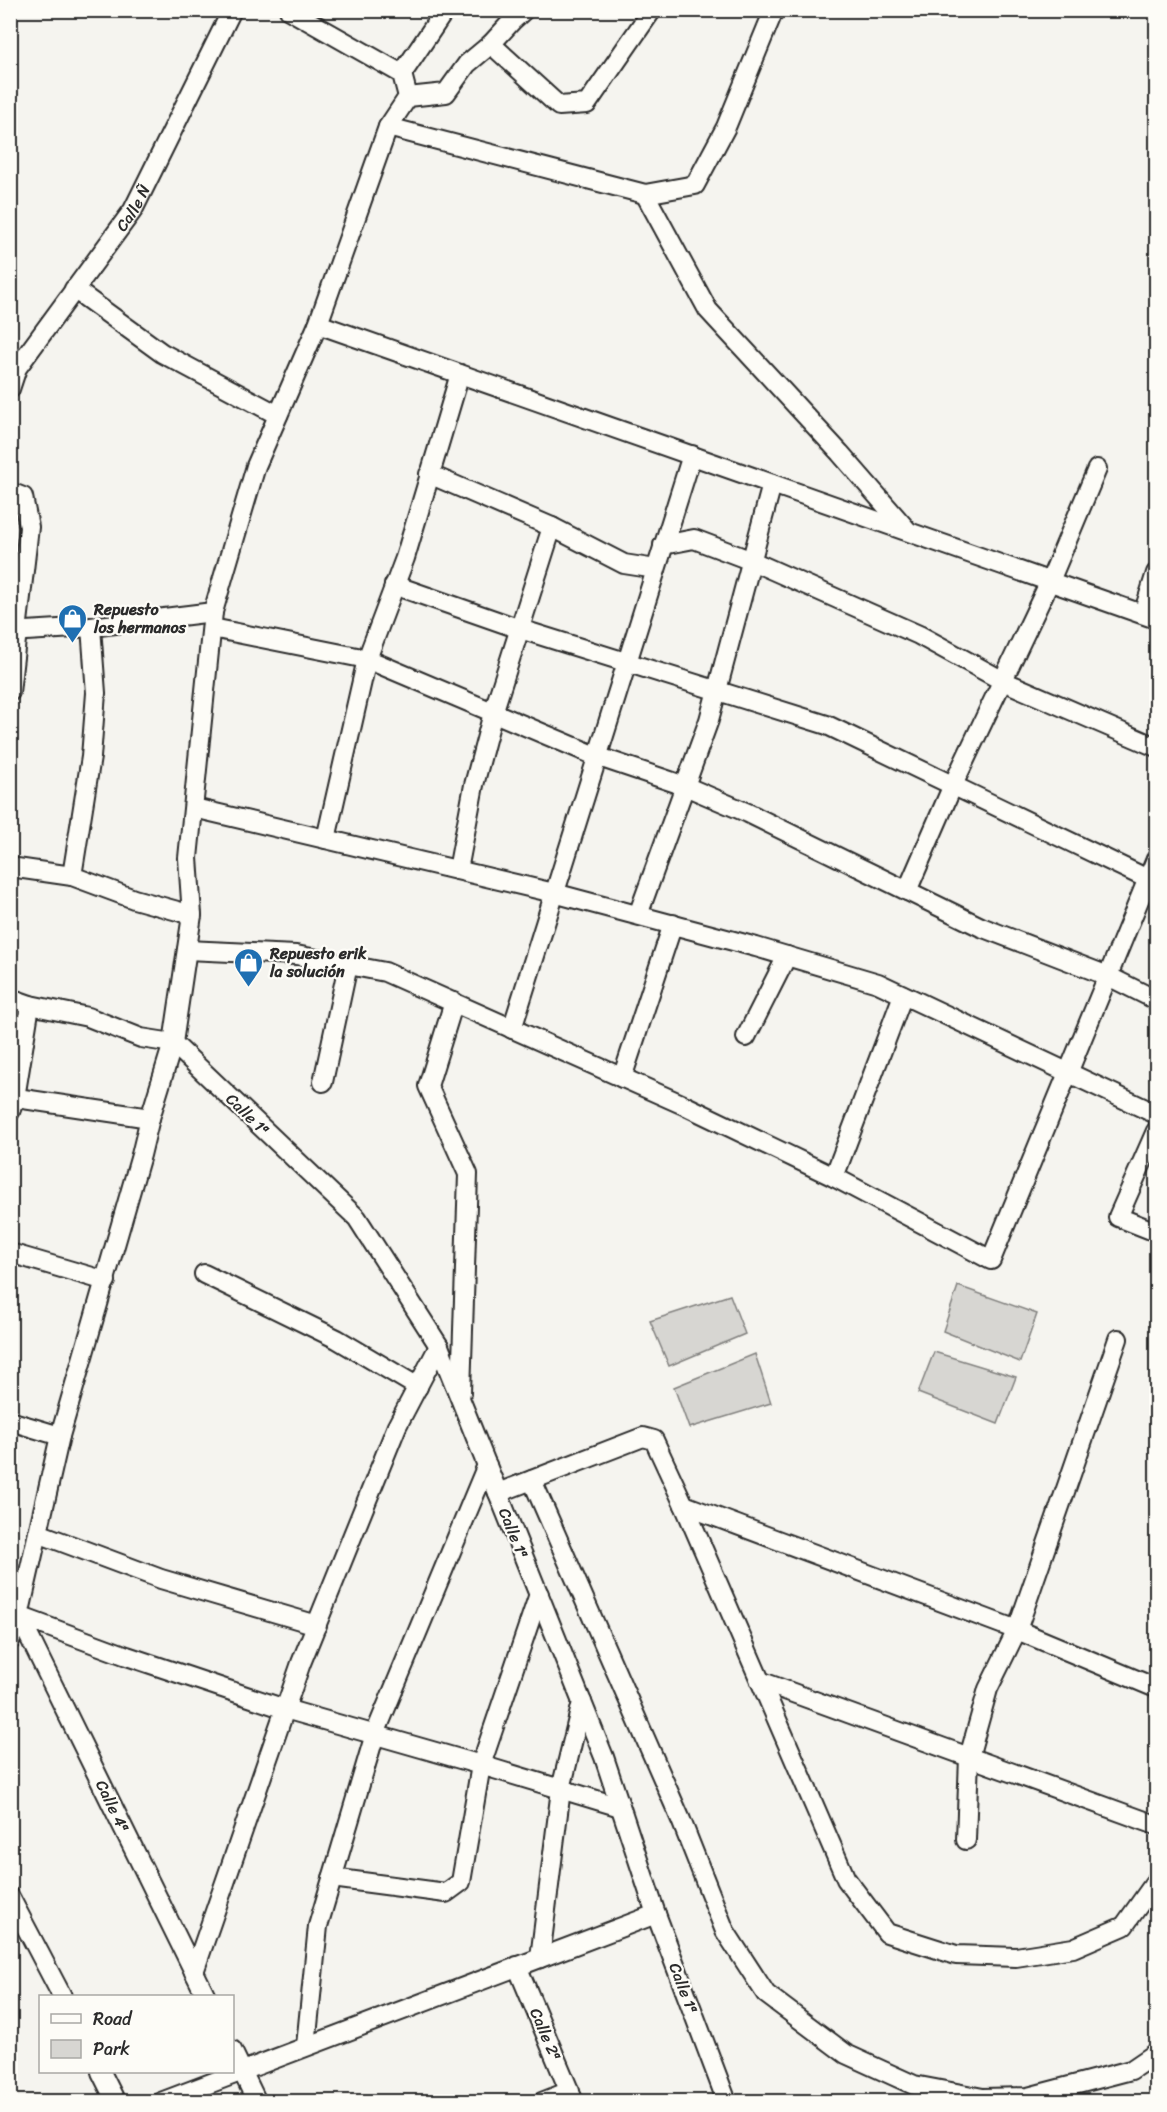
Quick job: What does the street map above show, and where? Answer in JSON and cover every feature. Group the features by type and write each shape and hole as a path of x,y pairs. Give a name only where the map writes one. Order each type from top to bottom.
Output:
{"street":[{"name":"Calle Ñ","path":"10,389 17,368 133,210 232,10"},
{"path":"10,1641 19,1616 60,1436 173,1043 192,915 189,858 212,620 256,466 318,324 388,127 408,96 402,74 289,10"},
{"path":"402,74 445,10"},
{"path":"408,96 446,93 467,64 491,44 524,10"},
{"path":"491,44 559,106 587,104 652,10"},
{"path":"388,127 645,194 695,185 726,127 774,10"},
{"path":"645,194 708,310 909,531"},
{"path":"74,289 162,353 278,416"},
{"path":"318,324 1150,616 1156,573"},
{"path":"326,839 367,659 405,558 460,374"},
{"path":"512,1029 692,455"},
{"path":"907,891 953,785 1050,581 1097,469"},
{"path":"429,474 552,527 624,564 656,569"},
{"path":"638,915 709,720 772,484"},
{"path":"10,492 23,497 29,527 14,631 10,692"},
{"path":"458,870 474,785 493,713 552,527"},
{"path":"663,545 694,539 752,561 919,635 1003,681 1156,747"},
{"path":"394,585 520,629 827,726 1153,880"},
{"path":"14,631 212,620 367,659 596,756 685,786 748,813 981,927 1108,976 1156,1000"},
{"path":"72,876 92,757 96,693 91,627"},
{"path":"194,808 554,893 673,924 878,983 1069,1071 1156,1114"},
{"path":"187,950 296,955 385,972 686,1106 834,1177 991,1260 1108,976 1153,880 1156,860"},
{"path":"10,867 72,876 134,899 192,915"},
{"path":"622,1078 673,924"},
{"path":"746,1037 788,956"},
{"path":"323,1082 348,964"},
{"path":"834,1177 903,995"},
{"path":"10,998 30,1005 88,1017 141,1038 173,1043"},
{"path":"454,1002 428,1086 468,1174 461,1400"},
{"path":"30,1005 12,1102 150,1118"},
{"name":"Calle 1ª","path":"173,1043 357,1218 440,1346 604,1757 656,1914 727,2102"},
{"path":"1156,1131 1118,1217 1156,1232"},
{"path":"10,1253 106,1281"},
{"path":"204,1274 337,1339 418,1387"},
{"path":"966,1840 969,1757 988,1689 1017,1630 1118,1339"},
{"path":"194,1972 285,1708 317,1625 397,1426 440,1346"},
{"path":"10,1421 60,1436"},
{"path":"498,1493 643,1437 654,1440 684,1504 846,1879 887,1933 956,1955 1016,1957 1073,1948 1124,1926 1156,1881"},
{"path":"306,2046 318,1926 375,1734 487,1465"},
{"path":"532,1480 681,1820 725,1931 766,1994 846,2054 914,2085 983,2098 1028,2099 1131,2070 1156,2053"},
{"path":"684,1504 1017,1630 1156,1688"},
{"path":"38,1533 161,1579 317,1625"},
{"path":"332,1878 446,1893 461,1882 482,1765 539,1594"},
{"path":"19,1616 127,1656 285,1708 620,1807"},
{"name":"Calle 4ª","path":"19,1616 206,1995"},
{"path":"760,1681 1156,1826"},
{"path":"540,1958 561,1789 582,1702"},
{"path":"10,1897 61,1995"},
{"path":"161,2102 656,1914"},
{"name":"Calle 2ª","path":"517,1966 572,2096"},
{"path":"234,2054 257,2102"},
{"path":"102,2073 116,2102"},
{"path":"542,2102 572,2096"}],"green space":[{"path":"958,1286 1037,1314 1020,1362 943,1331"},
{"path":"730,1295 745,1334 669,1366 650,1321"},
{"path":"934,1352 1016,1377 998,1424 918,1393"},
{"path":"755,1354 771,1403 689,1428 674,1387"}],"place":[{"name":"Repuesto los hermanos","path":"73,644"},
{"name":"Repuesto erik la solución","path":"249,988"}]}
